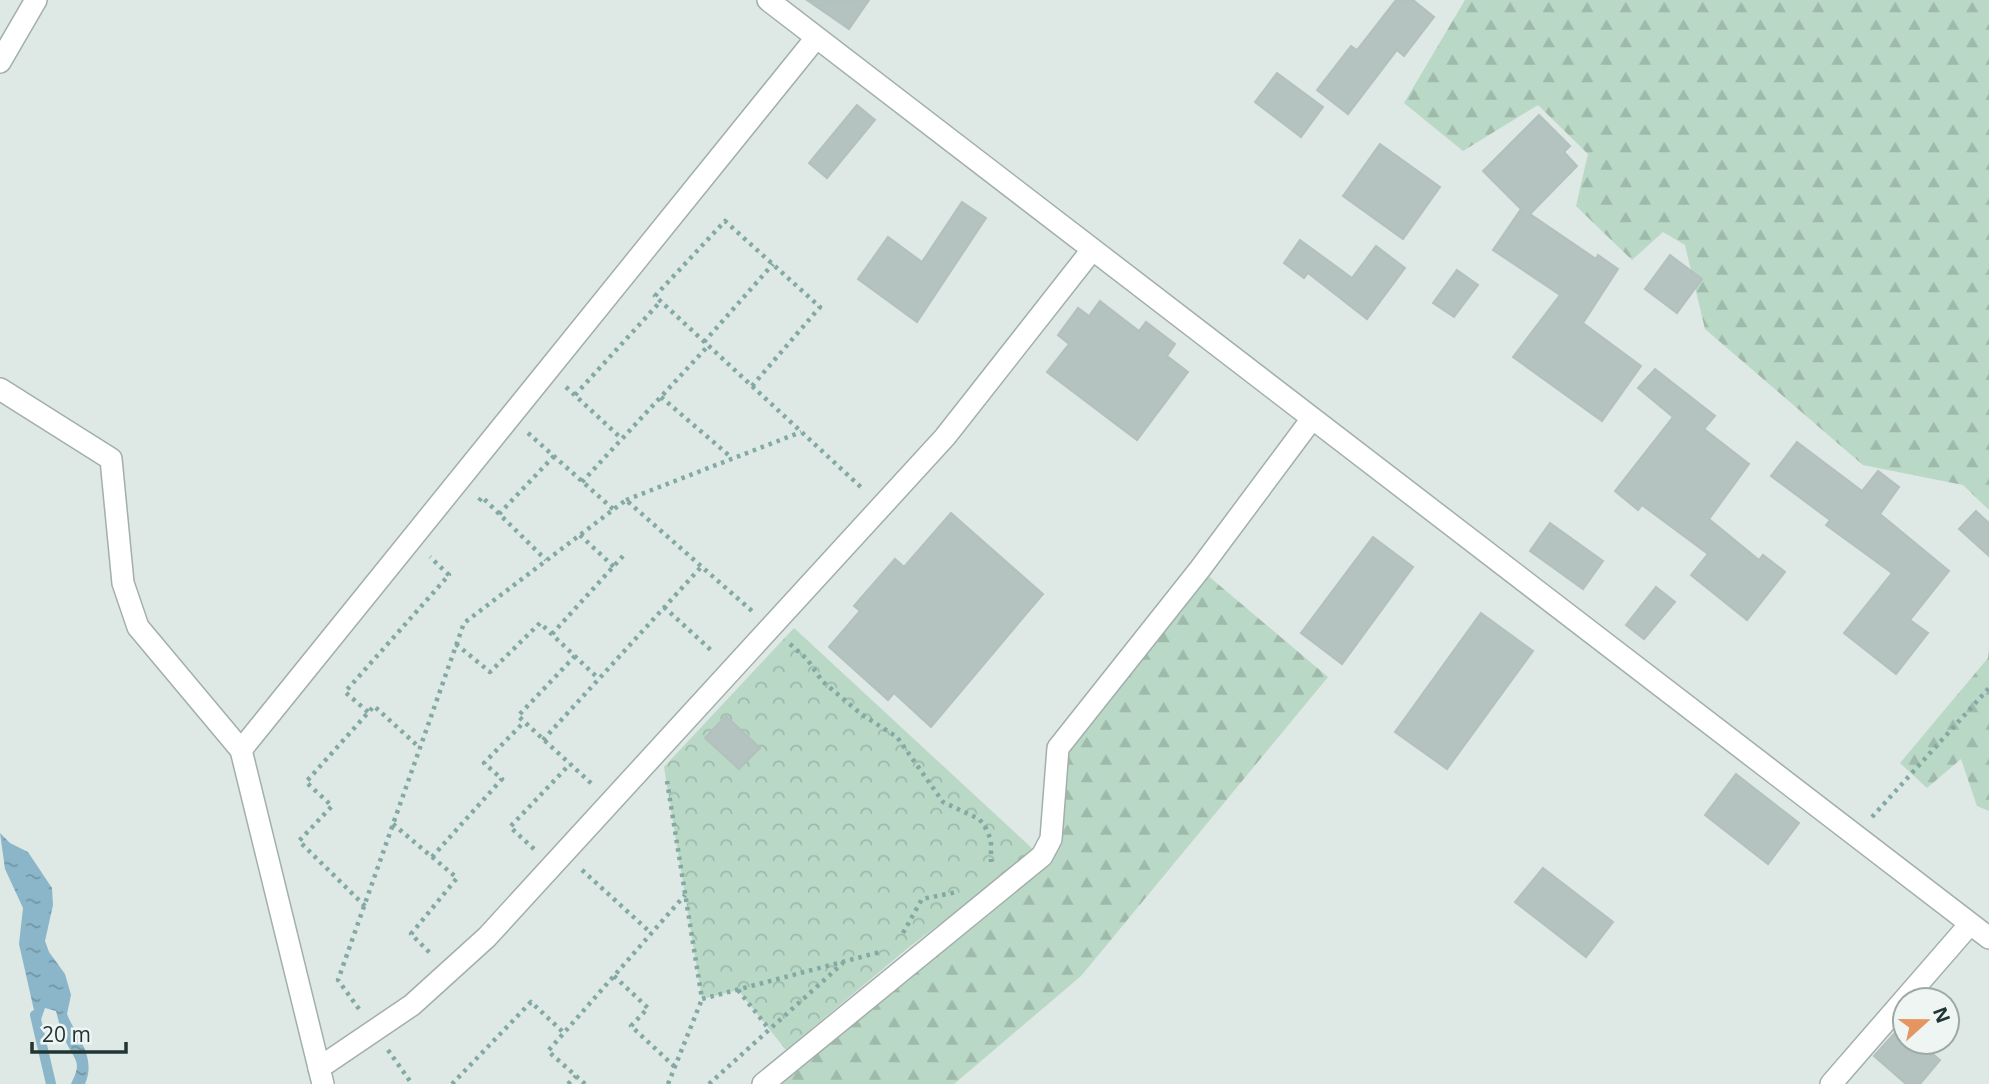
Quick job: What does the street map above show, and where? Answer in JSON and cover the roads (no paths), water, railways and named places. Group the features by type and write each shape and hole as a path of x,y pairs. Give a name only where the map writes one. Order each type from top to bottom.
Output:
{"street":[{"path":"0,62 36,0"},
{"path":"768,0 1989,938"},
{"path":"241,750 816,38"},
{"path":"0,389 111,459 123,583 138,627 241,750 321,1076 374,1031 412,1004 487,937 946,437 1092,250"},
{"path":"763,1084 1042,856 1051,839 1058,748 1200,569 1311,419"},
{"path":"1831,1084 1970,924"}],"water":[{"path":"0,833 10,843 28,852 52,888 53,905 45,941 49,952 65,974 71,995 67,1014 84,1047 89,1064 85,1084 71,1084 77,1066 63,1036 56,1011 45,1008 38,1028 19,944 23,908 5,869"}],"waterway":[{"path":"35,1015 51,1084"}]}
